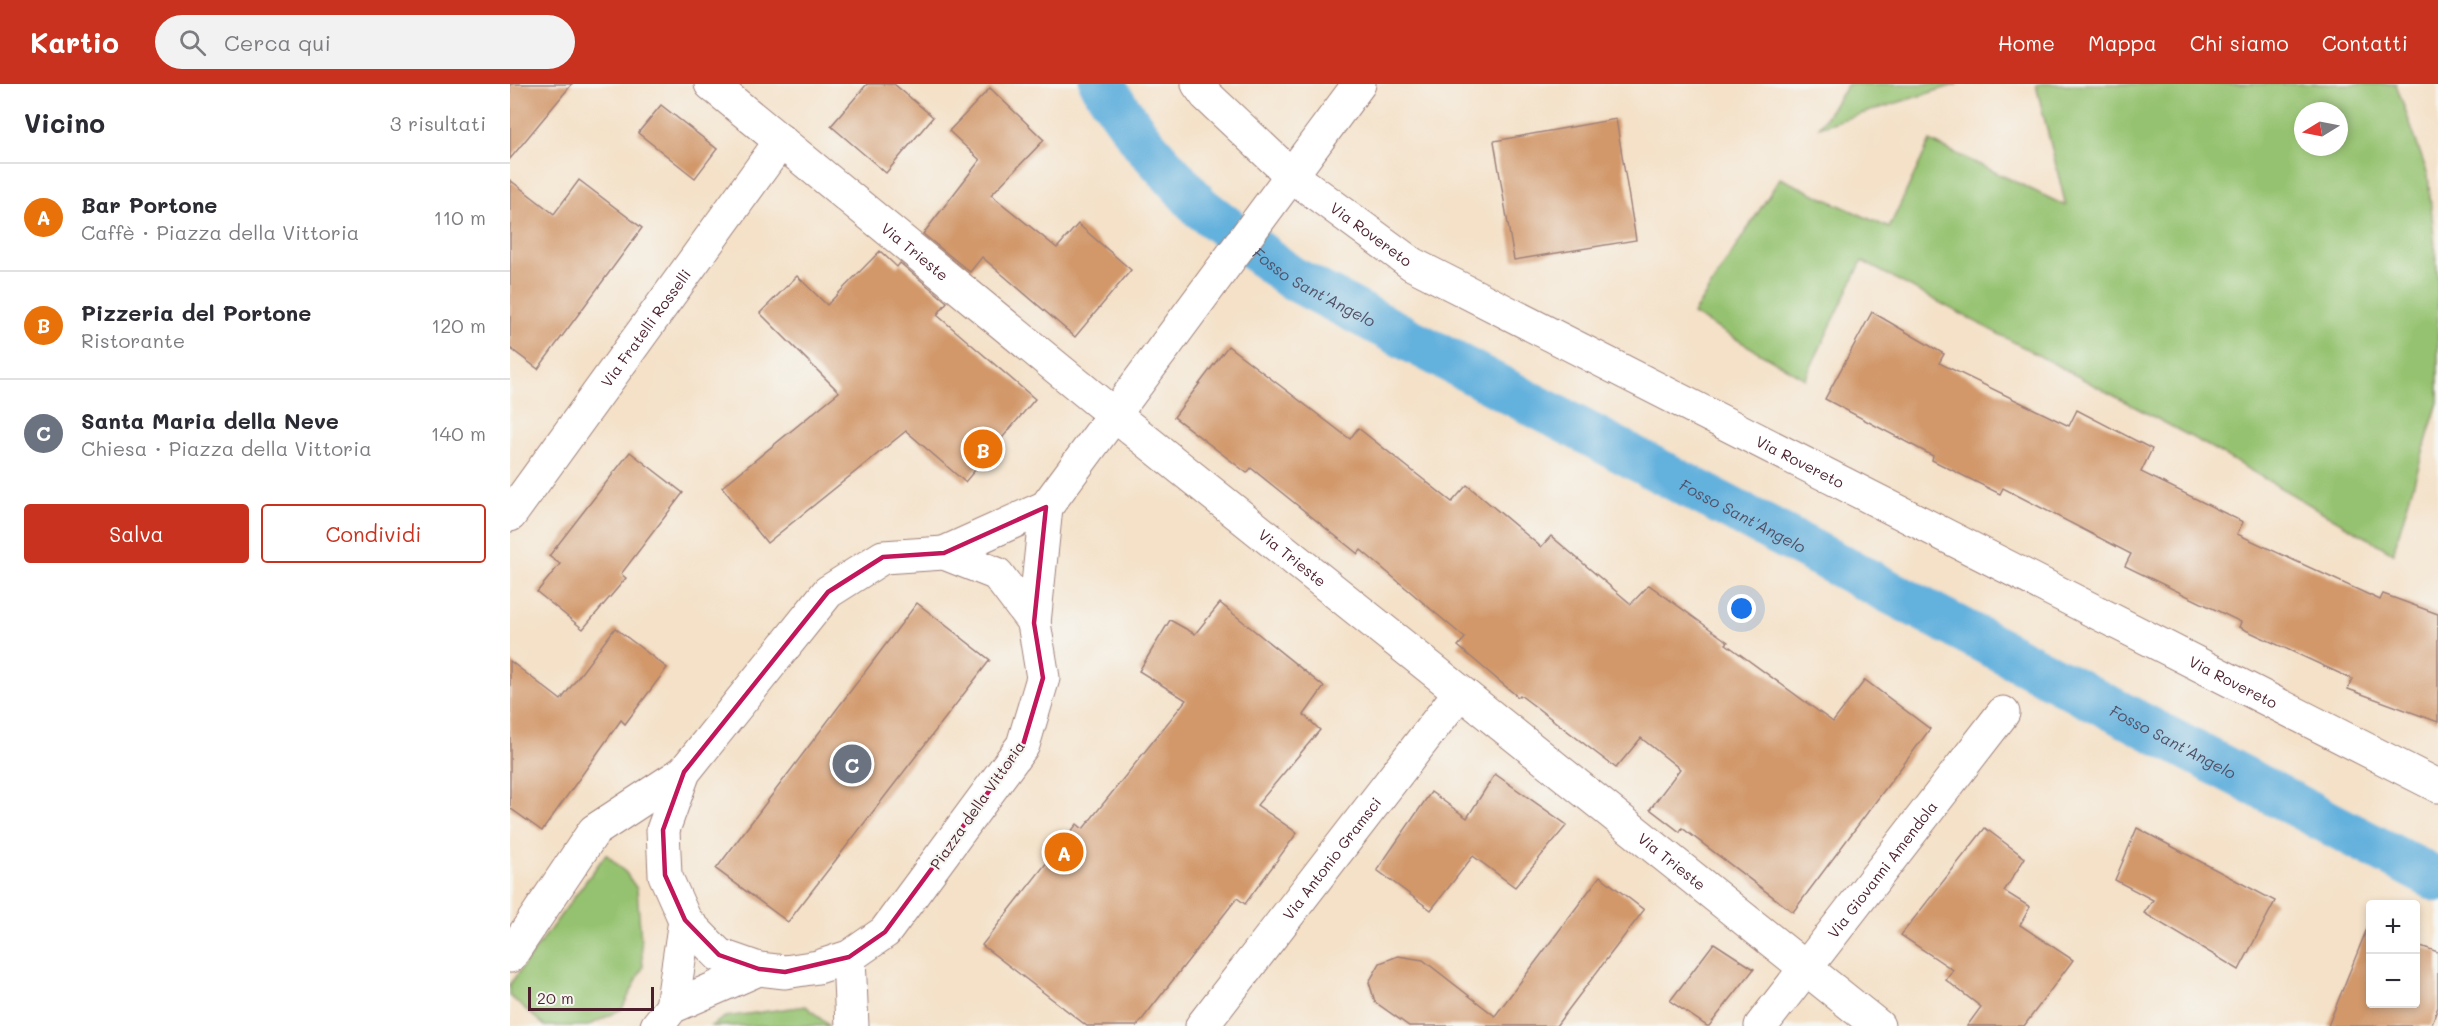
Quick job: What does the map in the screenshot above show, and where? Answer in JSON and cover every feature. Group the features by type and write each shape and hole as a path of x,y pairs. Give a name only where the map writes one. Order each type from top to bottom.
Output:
{"street":[{"name":"Via Trieste","path":"711,84 1113,414 1878,1026"},
{"name":"Via Rovereto","path":"1198,84 1206,95 1291,175 1412,264 2438,786"},
{"name":"Piazza della Vittoria","path":"684,772 663,830 665,875 685,920 719,955 759,969 785,972 818,967 849,957 885,932 1023,745 1043,678 1034,623 1046,507 1359,84"},
{"name":"Via Fratelli Rosselli","path":"510,514 781,141"},
{"name":"Piazza della Vittoria","path":"510,956 594,831 684,772 828,592 883,557 944,553 1046,507"},
{"name":"Piazza della Vittoria","path":"944,553 997,574 1034,623"},
{"name":"Via Antonio Gramsci","path":"1202,1026 1460,692"},
{"name":"Via Giovanni Amendola","path":"1761,1026 2003,713"},
{"name":"Piazza della Vittoria","path":"665,1016 685,920"},
{"path":"849,957 852,1026"},
{"name":"Piazza della Vittoria","path":"665,1016 759,969"}],"highlighted area":[{"path":"1046,507 1034,623 1043,678 1023,745 885,932 849,957 785,972 759,969 719,955 685,920 665,875 663,830 684,772 828,592 883,557 944,553"}],"green space":[{"path":"1848,84 1958,84 1819,127"},
{"path":"2396,84 2428,175 2438,279 2438,402 2393,553 2210,447 1862,261 1805,379 1693,314 1780,178 1889,228 1930,141 2066,206 2036,85"},
{"path":"606,854 626,873 637,889 643,967 622,1009 588,1026 545,1026 510,996 510,984"},
{"path":"806,1006 829,1026 711,1026 725,1017"}],"building":[{"path":"510,84 572,84 510,159"},
{"path":"867,84 894,84 933,117 886,173 831,126"},
{"path":"990,88 1044,140 991,195 1057,248 1078,224 1131,270 1075,337 982,257 970,272 923,234 980,160 949,131"},
{"path":"661,105 717,149 695,178 638,133"},
{"path":"1616,119 1636,240 1514,260 1494,141"},
{"path":"510,180 554,214 579,180 642,228 538,369 510,348"},
{"path":"880,251 897,267 900,263 947,302 937,315 1035,399 965,482 906,431 767,543 722,487 839,392 760,313 797,276 827,305"},
{"path":"1872,312 1944,354 1939,363 2069,426 2077,410 2152,449 2141,472 2243,522 2237,534 2380,600 2383,594 2438,614 2438,722 2348,689 2352,679 2239,627 2241,622 2125,566 2131,554 2003,488 2000,494 1932,460 1933,456 1825,399"},
{"path":"1228,346 1350,439 1358,428 1452,502 1467,485 1541,547 1551,536 1631,604 1649,585 1833,722 1865,680 1930,729 1793,912 1682,828 1680,832 1650,809 1680,769 1641,738 1616,768 1520,695 1518,697 1458,646 1465,638 1361,550 1358,554 1251,468 1247,473 1174,417"},
{"path":"630,452 683,493 621,574 626,578 583,629 537,592 560,564 549,556"},
{"path":"917,603 990,660 788,922 716,869"},
{"path":"1220,603 1324,687 1304,715 1320,730 1257,805 1297,833 1245,904 1237,898 1137,1026 1087,1026 982,945 1077,824 1083,829 1186,700 1139,671 1170,620 1195,634"},
{"path":"615,628 667,668 625,724 621,720 542,831 510,808 510,661 561,700"},
{"path":"1495,774 1567,825 1515,887 1473,856 1431,910 1377,870 1431,792 1467,818"},
{"path":"1985,828 2025,858 2004,891 2030,907 2020,925 2073,960 2024,1026 1967,1026 1981,1007 1946,980 1953,970 1901,935"},
{"path":"2137,828 2275,901 2239,970 2144,913 2153,900 2115,880"},
{"path":"1600,876 1644,910 1556,1026 1409,1026 1375,1002 1369,982 1380,963 1398,956 1423,960 1495,1016"},
{"path":"2366,931 2366,1008 2420,1008 2420,946 2438,952 2438,1007 2431,1026 2328,1026"},
{"path":"1714,943 1754,969 1707,1026 1670,1001"}],"waterway":[{"name":"Fosso Sant'Angelo","path":"1101,84 1144,144 1200,207 1290,277 2438,880"}],"place":[{"name":"Pizzeria del Portone","path":"983,449"},
{"name":"Santa Maria della Neve","path":"852,764"},
{"name":"Bar Portone","path":"1064,852"}]}
